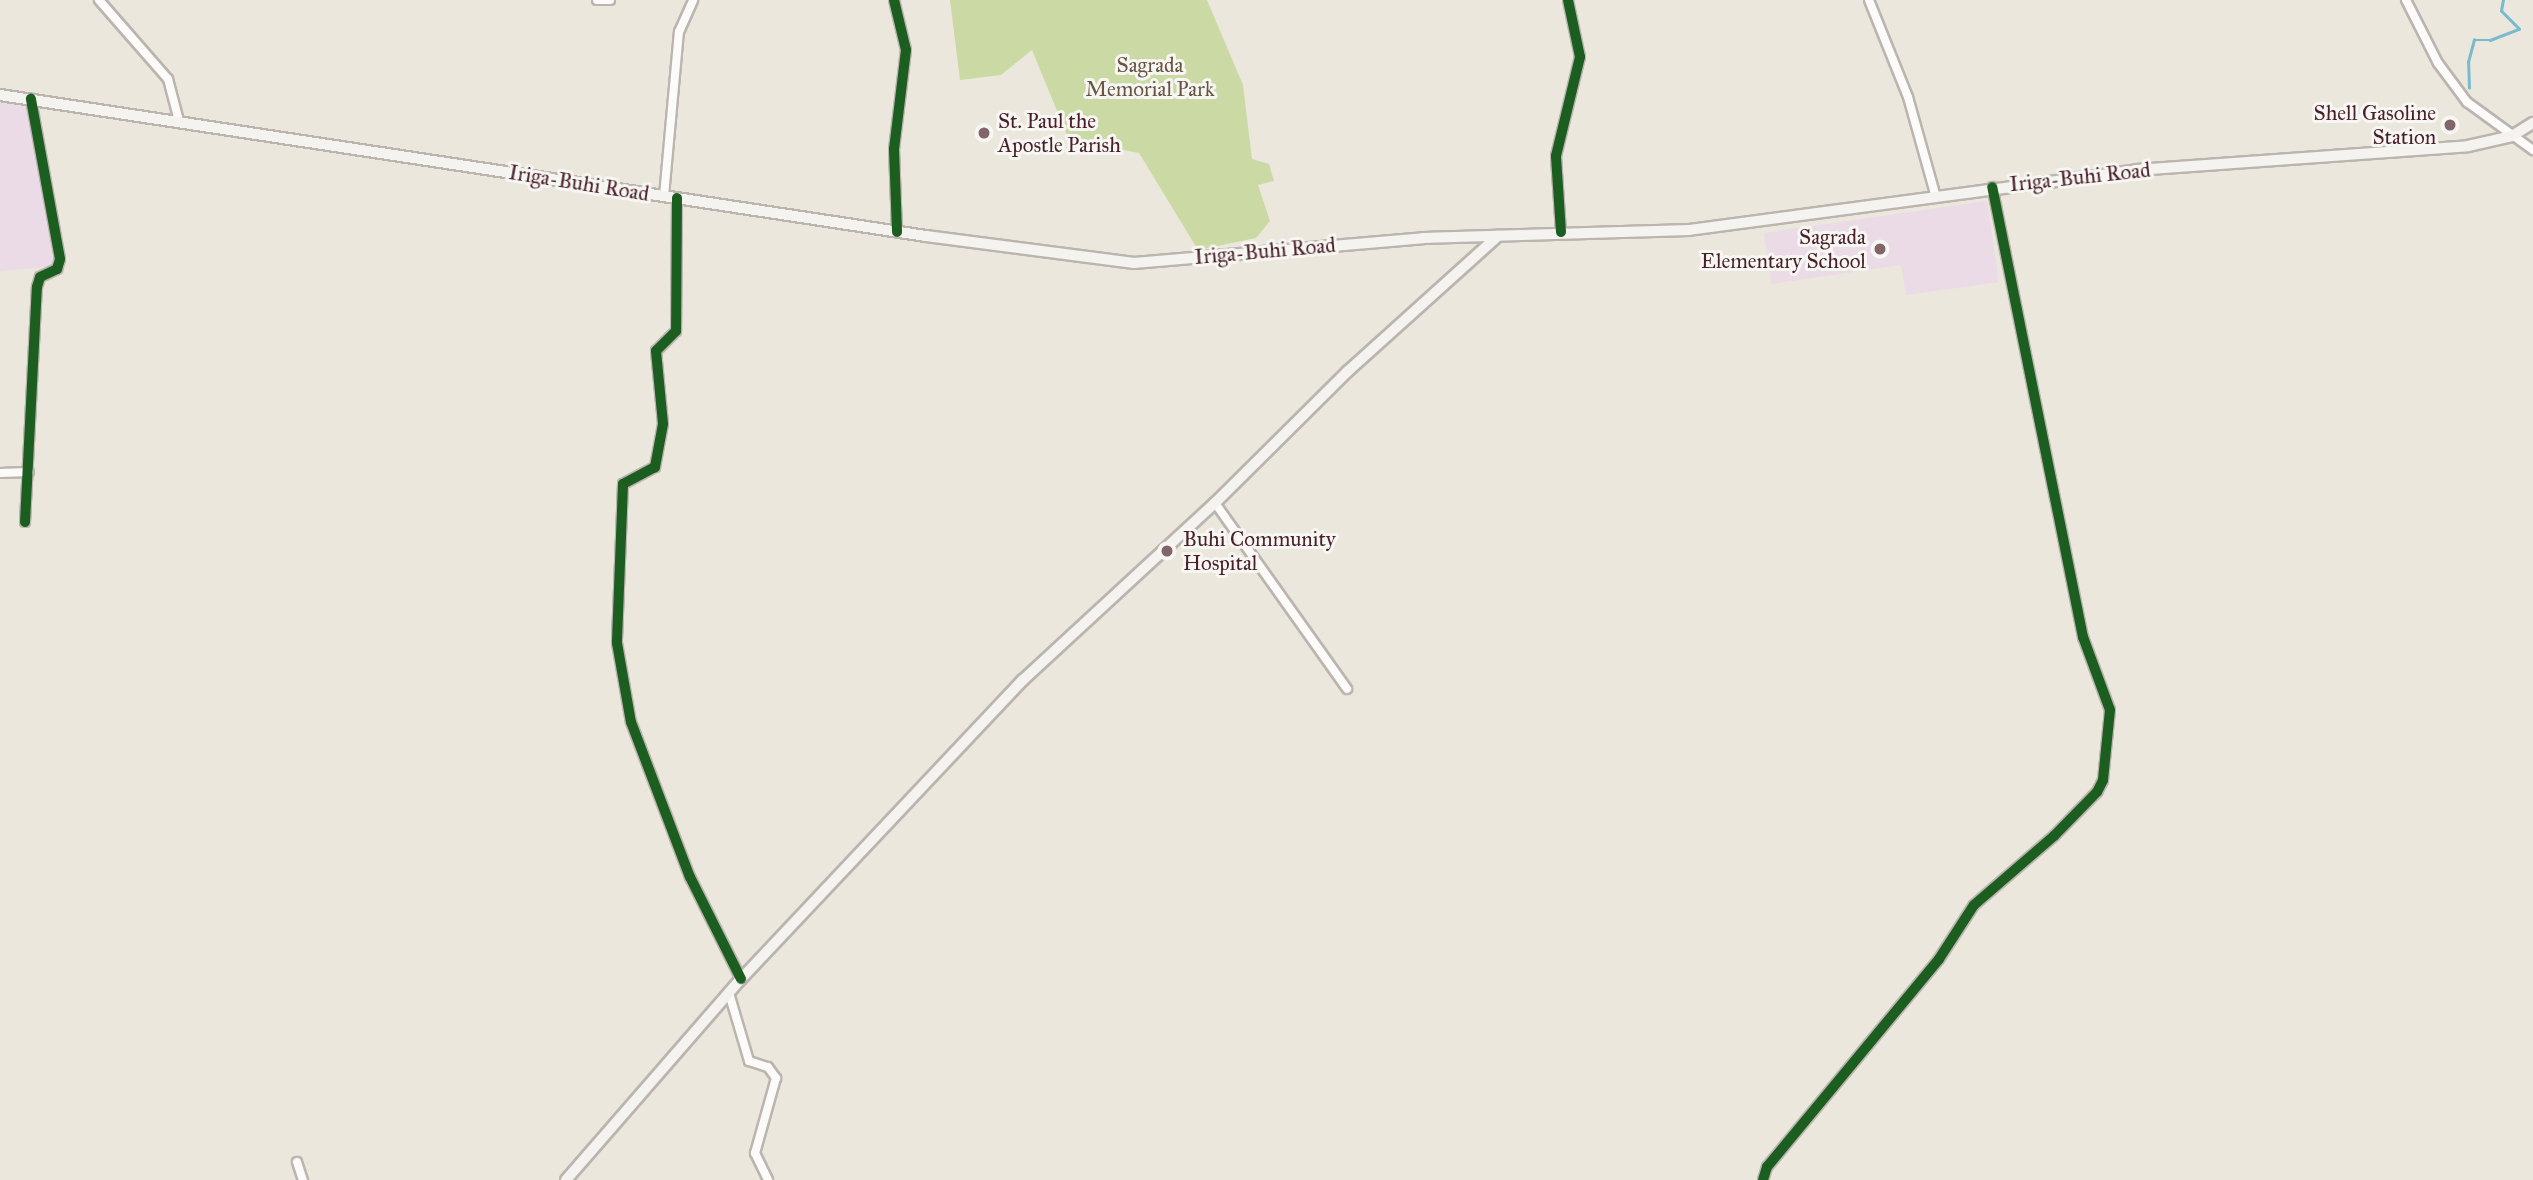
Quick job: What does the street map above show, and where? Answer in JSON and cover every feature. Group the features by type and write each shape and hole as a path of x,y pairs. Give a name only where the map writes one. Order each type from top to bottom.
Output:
{"main road":[{"name":"Iriga-Buhi Road","path":"0,95 897,232 1134,263 1561,232 1689,230 1992,187 2163,168 2468,146 2512,136 2533,123"},
{"path":"566,1180 741,979 1023,680 1215,503 1348,370 1498,236"}],"street":[{"path":"99,0 168,79 179,121"},
{"path":"597,0 610,0"},
{"path":"664,196 678,33 693,0"},
{"path":"894,0 906,50 894,149 897,232"},
{"path":"1561,232 1556,156 1580,57 1568,0"},
{"path":"1869,0 1908,97 1936,197"},
{"path":"2406,0 2438,63 2467,102 2531,147"},
{"path":"25,522 37,287 40,277 57,269 60,259 31,99"},
{"path":"1763,1180 1767,1167 1939,959 1974,905 2054,836 2103,780 2110,710 2083,637 1992,187"},
{"path":"677,198 676,331 656,351 663,424 655,467 624,484 617,643 631,722 690,877 741,979"},
{"path":"0,473 29,472"},
{"path":"1215,503 1347,689"},
{"path":"729,993 749,1061 768,1067 776,1078 755,1153 768,1180"},
{"path":"297,1162 303,1180"}],"shaded area":[{"path":"0,103 32,107 55,266 0,271"},
{"name":"Sagrada Elementary School","path":"1987,201 1999,282 1906,295 1901,265 1771,284 1764,233"}],"green space":[{"name":"Sagrada Memorial Park","path":"950,0 1207,0 1243,85 1252,159 1269,164 1274,181 1258,185 1270,221 1256,238 1198,250 1139,153 1069,140 1032,50 1001,75 960,80"}],"waterway":[{"path":"2469,88 2468,62 2474,40 2490,40 2519,29 2501,11 2503,0"}],"cycle path":[{"path":"894,0 906,50 894,149 897,232"},
{"path":"1561,232 1556,156 1580,57 1568,0"},
{"path":"25,522 37,287 40,277 57,269 60,259 31,99"},
{"path":"1763,1180 1767,1167 1939,959 1974,905 2054,836 2097,792 2103,780 2110,710 2083,637 1992,187"},
{"path":"677,198 676,331 656,351 663,424 655,467 623,484 617,643 631,722 690,877 741,979"}],"place":[{"name":"Shell Gasoline Station","path":"2450,125"},
{"name":"St. Paul the Apostle Parish","path":"984,133"},
{"name":"Sagrada Elementary School","path":"1880,249"},
{"name":"Buhi Community Hospital","path":"1167,551"}]}
